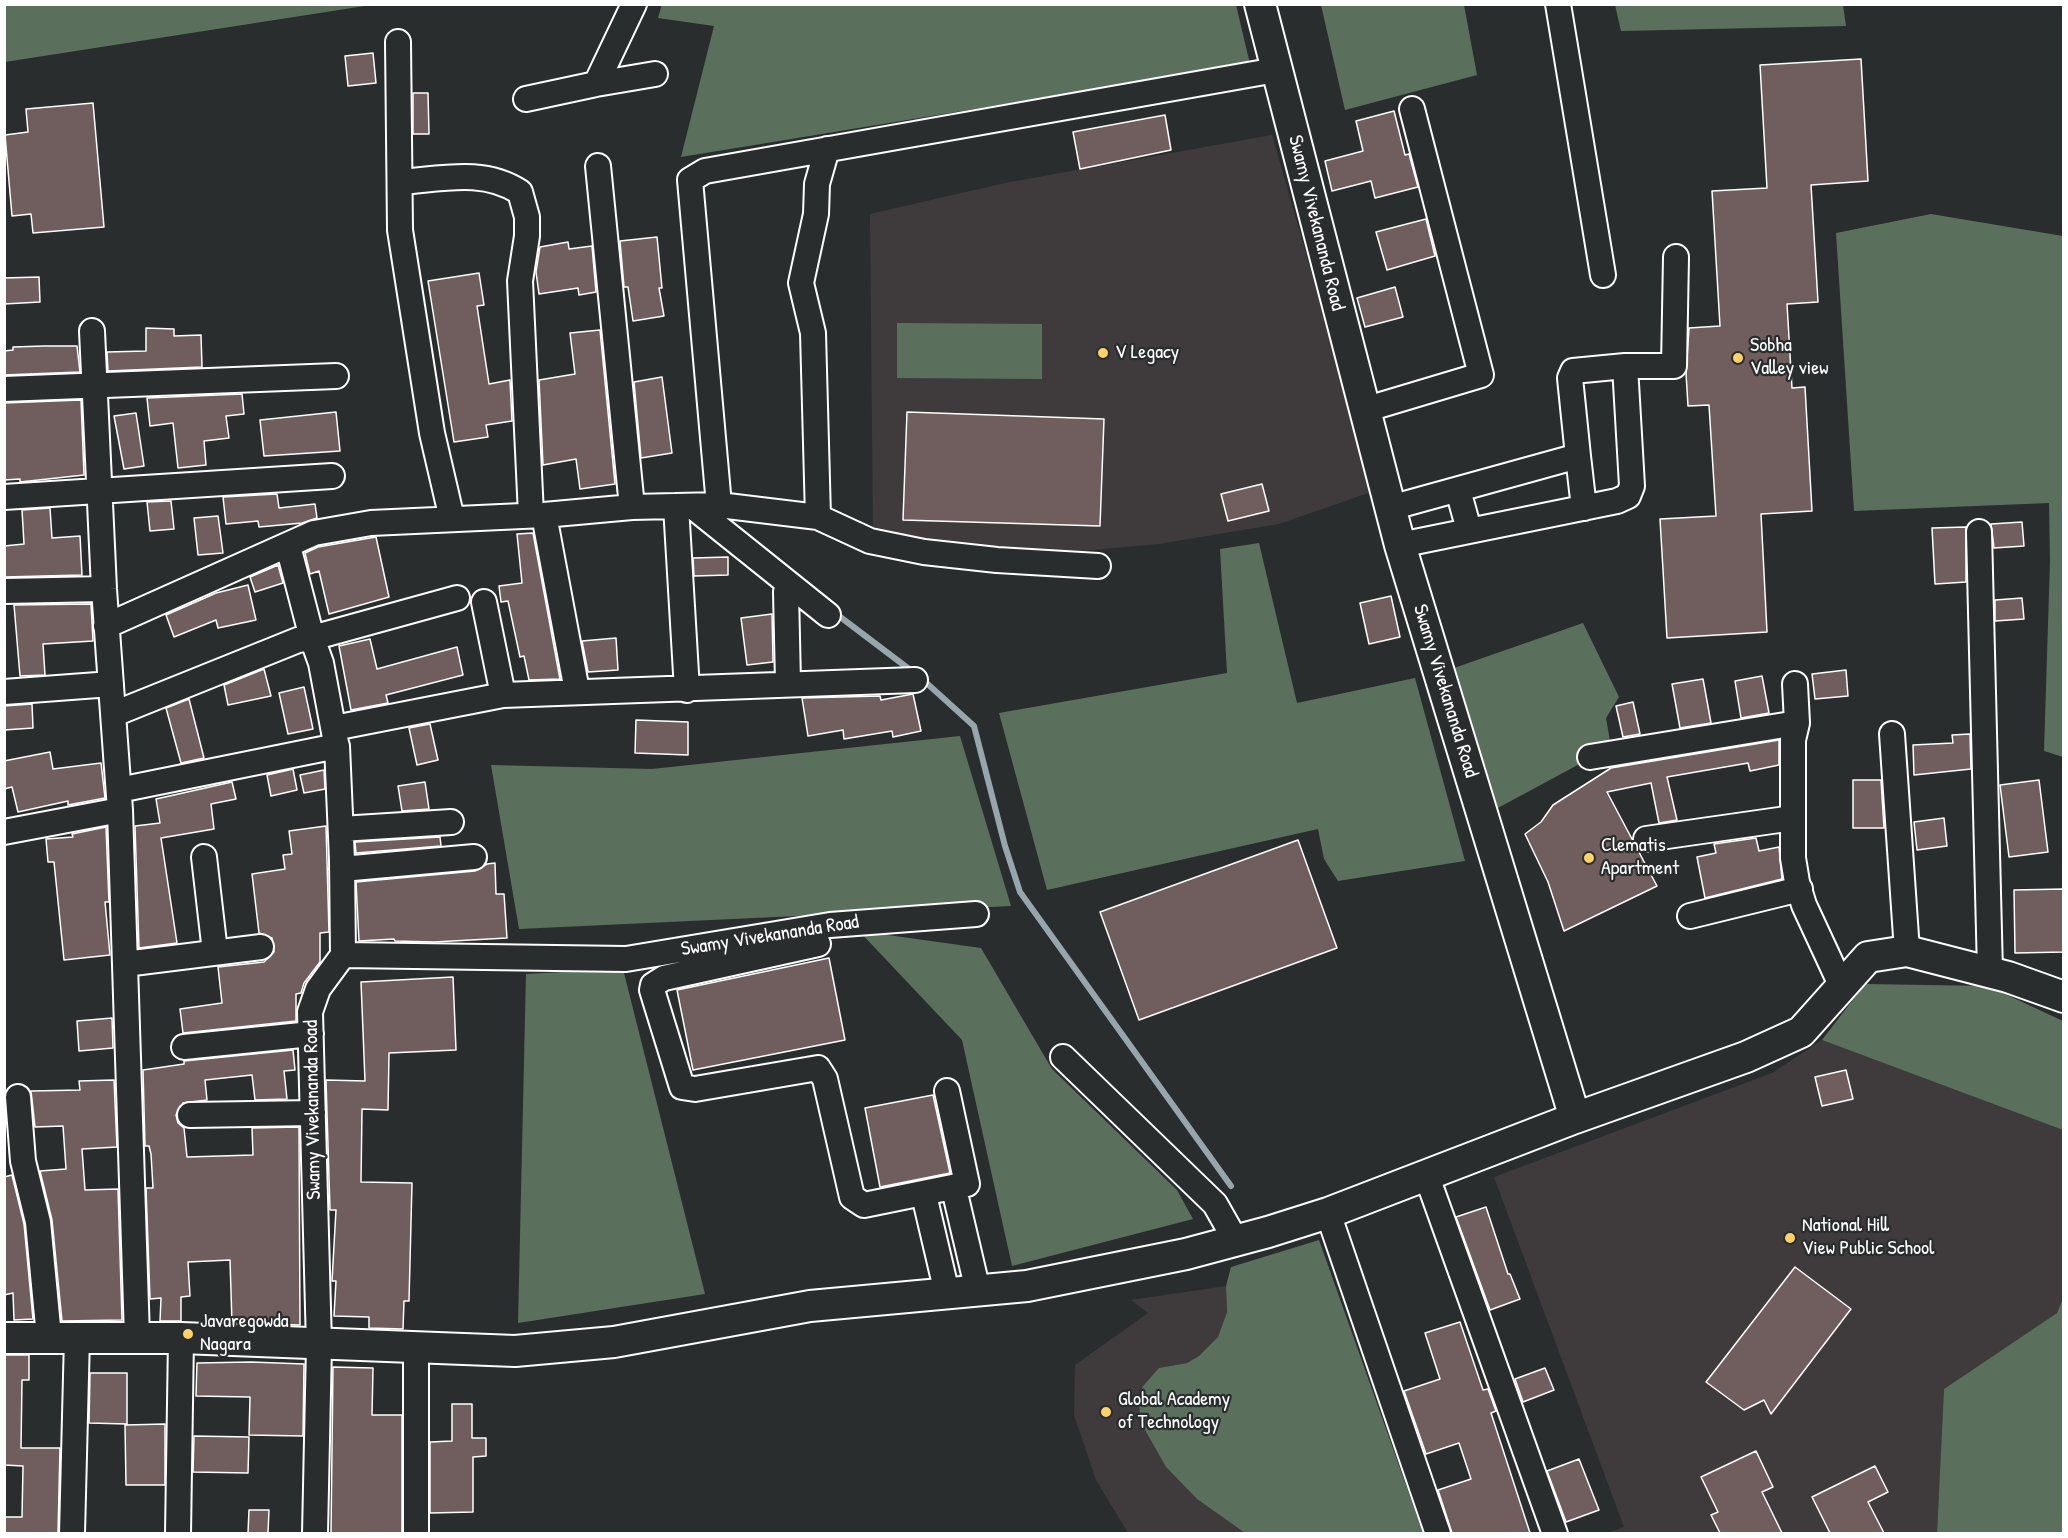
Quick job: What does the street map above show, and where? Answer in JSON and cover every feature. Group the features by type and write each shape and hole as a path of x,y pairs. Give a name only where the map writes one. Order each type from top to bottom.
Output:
{"street":[{"path":"596,84 633,4"},
{"name":"Swamy Vivekananda Road","path":"1260,4 1400,545 1575,1118"},
{"path":"1558,4 1604,275"},
{"path":"398,42 400,230 432,432 452,519"},
{"path":"719,505 690,180 705,171 826,148 1276,70"},
{"path":"526,99 655,74"},
{"path":"1364,410 1481,375 1412,109"},
{"path":"818,517 813,333 801,283 816,213 817,184 826,148"},
{"path":"598,166 632,507"},
{"path":"400,182 487,177 505,183 520,192 527,217 527,236 519,281 537,515 577,691"},
{"path":"1584,508 1570,378 1573,371 1625,366 1674,366 1676,257"},
{"path":"93,331 106,626 119,800 137,1337"},
{"path":"1400,545 1617,501 1628,496 1632,486 1625,366"},
{"path":"4,389 336,376"},
{"path":"1390,508 1578,456"},
{"path":"4,496 332,476"},
{"path":"1458,490 1469,530"},
{"path":"106,626 314,533 371,523 537,515 632,507 719,505 818,517 870,541 924,552 997,560 1098,566"},
{"path":"684,506 828,615"},
{"path":"684,506 687,690"},
{"path":"1979,531 1990,972"},
{"path":"288,546 312,638 321,663 336,737 341,829 343,955"},
{"path":"4,591 104,589"},
{"path":"786,592 788,683"},
{"path":"114,714 298,640 457,598"},
{"path":"484,602 503,695"},
{"path":"4,832 336,737 503,695 915,680"},
{"path":"4,692 111,684"},
{"path":"1795,684 1797,723 1793,740 1793,858 1800,890 1842,987"},
{"path":"1590,757 1797,723"},
{"path":"1892,734 1907,951"},
{"path":"1646,839 1793,818"},
{"path":"341,829 452,822"},
{"path":"204,857 215,952"},
{"path":"342,869 474,857"},
{"path":"1690,916 1800,890"},
{"name":"Swamy Vivekananda Road","path":"315,1533 319,1345 310,1012 318,989 343,955 626,959 830,924 976,914"},
{"path":"818,944 664,978 653,985 652,990 681,1087 695,1089 818,1068 825,1079 852,1197 855,1202 864,1205 924,1195 967,1184 968,1180 947,1091"},
{"path":"125,964 261,947"},
{"path":"4,1338 181,1338 416,1349 515,1351 614,1342 810,1306 1027,1286 1186,1254 1328,1213 1425,1173 1746,1057 1801,1032 1868,957 1907,951 1990,972 2064,997"},
{"path":"184,1047 311,1034"},
{"path":"1063,1057 1215,1204 1236,1241"},
{"path":"18,1097 23,1161 63,1337 72,1533"},
{"path":"190,1115 313,1113"},
{"path":"1425,1173 1555,1533"},
{"path":"954,1188 978,1291"},
{"path":"924,1195 947,1293"},
{"path":"1328,1213 1438,1533"},
{"path":"178,1533 181,1338"},
{"path":"416,1349 417,1533"}],"shaded area":[{"name":"V Legacy","path":"1272,135 1374,491 1279,524 1159,544 1002,558 873,534 870,214 1005,183"},
{"name":"National Hill View Public School","path":"1822,1040 2063,1130 2063,1299 2057,1313 1944,1389 1937,1533 1607,1533 1624,1527 1494,1177 1772,1073"},
{"name":"Global Academy of Technology","path":"1226,1286 1227,1312 1218,1337 1199,1356 1187,1363 1160,1368 1143,1386 1139,1397 1166,1467 1197,1499 1245,1533 1128,1533 1096,1480 1074,1415 1075,1365 1148,1313 1131,1300"}],"green space":[{"path":"5,4 371,4 371,5 5,62"},
{"path":"662,4 1236,5 1250,64 681,157 714,26 658,18"},
{"path":"1321,5 1464,5 1477,75 1345,110"},
{"path":"1615,5 1843,5 1846,26 1621,31"},
{"path":"1931,214 2063,236 2063,757 2044,751 2050,561 2049,503 1854,511 1836,233"},
{"path":"897,323 1042,324 1042,379 897,378"},
{"path":"1259,543 1297,703 1415,678 1465,861 1338,881 1324,859 1318,829 1047,890 999,713 1227,673 1220,549"},
{"path":"1583,623 1619,697 1606,718 1611,747 1496,809 1454,668"},
{"path":"960,736 1011,906 519,929 491,765 652,769"},
{"path":"859,931 981,948 1052,1069 1177,1190 1193,1219 1012,1266 962,1040"},
{"path":"623,969 705,1294 518,1323 526,974"},
{"path":"1865,984 1988,986 2063,1021 2063,1130 1822,1040"},
{"path":"1319,1240 1423,1533 1245,1533 1197,1499 1166,1467 1140,1421 1139,1397 1143,1386 1159,1368 1187,1363 1199,1356 1218,1337 1227,1312 1226,1286 1231,1267"},
{"path":"2063,1299 2063,1533 1937,1533 1944,1389 2057,1313"}],"building":[{"path":"373,53 376,83 348,86 345,56"},
{"name":"Sobha Valley view","path":"1861,59 1868,181 1811,185 1818,302 1787,304 1792,388 1805,387 1812,511 1761,514 1767,632 1667,638 1660,519 1716,516 1709,405 1688,406 1686,373 1689,328 1720,326 1712,191 1767,188 1760,65"},
{"path":"413,93 428,93 429,134 413,134"},
{"path":"93,103 104,227 33,233 31,214 12,216 5,135 28,132 26,109"},
{"path":"1394,111 1405,155 1409,154 1418,187 1375,198 1371,181 1332,191 1325,161 1363,151 1356,121"},
{"path":"1165,115 1171,150 1080,169 1073,132"},
{"path":"1426,219 1435,256 1387,270 1376,232"},
{"path":"657,237 662,288 659,288 664,316 633,321 628,287 624,287 620,241"},
{"path":"568,242 569,249 592,246 596,292 579,295 578,288 539,294 536,272 540,247"},
{"path":"479,273 484,305 477,306 489,384 510,380 512,421 486,425 488,437 454,442 428,281"},
{"path":"39,277 40,302 4,304 4,278"},
{"path":"1395,287 1403,317 1365,327 1357,298"},
{"path":"146,328 174,329 174,336 201,335 202,367 108,371 107,352 146,351"},
{"path":"600,330 615,484 580,489 576,459 543,465 539,380 575,374 570,333"},
{"path":"77,346 80,372 4,375 4,351 13,350 13,347"},
{"path":"662,377 672,453 641,458 634,382"},
{"path":"242,394 244,414 226,416 229,438 204,441 206,465 178,468 173,423 150,426 147,398"},
{"path":"81,400 84,475 20,482 20,479 4,480 4,403"},
{"path":"336,412 340,451 264,456 260,420"},
{"path":"907,412 1104,419 1100,526 903,520"},
{"path":"136,413 144,466 124,469 114,416"},
{"path":"1262,484 1269,511 1228,521 1221,494"},
{"path":"277,494 279,508 315,504 317,518 302,523 259,527 258,521 226,524 223,497"},
{"path":"171,501 174,529 150,531 147,502"},
{"path":"50,508 52,538 80,536 82,575 4,577 4,546 24,544 22,510"},
{"path":"218,516 223,553 198,555 194,518"},
{"path":"2022,522 2024,546 1994,548 1991,524"},
{"path":"1966,527 1966,582 1935,584 1932,528"},
{"path":"533,533 560,679 529,680 524,656 520,657 508,601 501,602 499,586 522,583 517,534"},
{"path":"376,537 389,597 329,614 319,571 310,574 305,553 318,547"},
{"path":"728,557 728,575 694,576 693,558"},
{"path":"278,565 283,583 255,592 250,577"},
{"path":"248,585 256,620 218,628 216,620 174,637 166,615 216,593"},
{"path":"1391,596 1400,637 1369,644 1360,603"},
{"path":"2022,598 2024,619 1995,621 1995,600"},
{"path":"91,604 93,641 43,644 45,675 20,676 14,605"},
{"path":"772,614 773,662 747,665 741,618"},
{"path":"616,638 618,670 588,672 582,641"},
{"path":"370,639 377,669 457,647 463,675 386,695 388,703 351,710 339,646"},
{"path":"264,669 271,696 228,705 224,685"},
{"path":"1846,670 1848,696 1815,699 1812,674"},
{"path":"1762,676 1769,713 1741,718 1735,681"},
{"path":"1703,679 1711,723 1680,728 1672,684"},
{"path":"304,687 313,729 288,734 279,693"},
{"path":"913,694 921,731 893,737 892,731 844,739 843,730 808,736 802,698 880,696 881,700"},
{"path":"189,699 204,758 181,763 166,708"},
{"path":"1633,702 1640,734 1623,737 1616,706"},
{"path":"32,704 33,728 4,730 4,706"},
{"path":"636,720 688,722 688,755 635,753"},
{"path":"430,724 438,760 417,765 409,728"},
{"path":"1970,734 1971,769 1914,775 1913,745 1953,743 1952,735"},
{"name":"Clematis Apartment","path":"1779,740 1779,765 1750,771 1748,763 1667,777 1677,820 1659,823 1651,783 1607,792 1657,886 1564,931 1548,882 1525,834 1541,822 1553,805 1611,768"},
{"path":"50,752 53,769 101,763 105,798 68,805 68,801 18,812 12,787 4,789 4,761"},
{"path":"293,769 297,790 271,796 267,775"},
{"path":"324,770 325,789 304,793 300,775"},
{"path":"1853,780 1881,780 1884,828 1853,828"},
{"path":"2039,780 2048,852 2009,857 2000,785"},
{"path":"232,782 236,799 211,804 214,829 161,838 177,943 139,948 135,826 160,823 156,799"},
{"path":"425,782 429,809 402,811 398,786"},
{"path":"1944,818 1947,846 1917,850 1914,822"},
{"path":"326,826 329,932 320,933 320,962 304,983 301,993 296,994 296,1021 183,1033 180,1009 222,1003 218,967 264,962 274,952 272,938 259,933 252,874 285,869 283,855 292,854 289,831"},
{"path":"106,827 109,902 105,902 110,955 64,960 54,862 48,862 46,839 73,837 72,834"},
{"path":"440,837 441,846 356,853 355,842"},
{"path":"1756,838 1759,851 1779,847 1782,879 1705,898 1697,857 1716,853 1714,844"},
{"path":"1298,840 1337,948 1139,1020 1100,912"},
{"path":"495,863 496,894 504,894 507,938 434,942 395,941 394,939 359,941 356,882 475,871 487,864"},
{"path":"2064,889 2064,952 2015,953 2014,890"},
{"path":"829,958 845,1040 693,1070 677,990"},
{"path":"453,977 456,1050 389,1053 388,1110 362,1109 361,1182 412,1183 409,1301 404,1301 403,1329 369,1328 369,1317 334,1316 336,1281 332,1281 336,1210 330,1210 326,1080 365,1081 361,982"},
{"path":"112,1018 113,1048 79,1051 77,1021"},
{"path":"293,1050 295,1070 284,1071 287,1099 255,1100 252,1075 205,1080 207,1100 183,1103 176,1115 178,1123 184,1128 187,1157 253,1155 252,1128 299,1127 300,1325 232,1323 230,1260 188,1262 190,1296 181,1297 181,1321 160,1321 161,1298 150,1299 146,1188 153,1188 151,1154 149,1146 145,1146 143,1070 184,1064 184,1061"},
{"path":"1846,1070 1853,1099 1822,1106 1815,1077"},
{"path":"114,1080 117,1147 82,1149 85,1190 118,1189 122,1320 62,1321 52,1220 40,1171 66,1169 63,1126 35,1127 31,1091 80,1090 79,1081"},
{"path":"933,1095 950,1173 880,1187 865,1108"},
{"path":"12,1175 24,1224 33,1319 14,1320 13,1293 4,1295 4,1177"},
{"path":"1486,1207 1508,1274 1510,1274 1520,1299 1490,1310 1456,1217"},
{"path":"1795,1267 1851,1309 1771,1414 1764,1400 1744,1410 1706,1382"},
{"path":"1460,1322 1483,1390 1488,1389 1496,1411 1491,1413 1530,1533 1452,1533 1438,1490 1471,1479 1459,1443 1426,1454 1404,1391 1440,1379 1425,1333"},
{"path":"4,1355 29,1355 29,1380 22,1380 21,1448 60,1448 58,1533 4,1533 4,1517 22,1517 23,1466 4,1465"},
{"path":"197,1363 304,1364 303,1436 249,1435 250,1397 196,1396"},
{"path":"333,1367 373,1368 372,1415 402,1415 402,1533 331,1533"},
{"path":"1545,1368 1554,1390 1523,1402 1515,1379"},
{"path":"90,1373 127,1373 127,1424 89,1423"},
{"path":"452,1404 472,1404 472,1438 486,1438 486,1456 473,1457 473,1512 430,1513 430,1442 452,1441"},
{"path":"165,1424 165,1485 126,1485 125,1425"},
{"path":"194,1436 249,1437 248,1473 193,1472"},
{"path":"1756,1451 1773,1487 1762,1492 1782,1533 1720,1533 1711,1515 1718,1512 1701,1477"},
{"path":"1579,1459 1599,1510 1566,1522 1547,1471"},
{"path":"1875,1466 1888,1492 1868,1502 1884,1533 1830,1533 1812,1497"},
{"path":"249,1510 269,1510 268,1533 248,1533"}],"waterway":[{"path":"835,613 913,672"},
{"path":"921,678 974,726 1005,846 1020,892 1231,1186"}],"place":[{"name":"V Legacy","path":"1103,353"},
{"name":"Sobha Valley view","path":"1738,358"},
{"name":"Clematis Apartment","path":"1589,858"},
{"name":"National Hill View Public School","path":"1790,1238"},
{"name":"Javaregowda Nagara","path":"188,1334"},
{"name":"Global Academy of Technology","path":"1106,1412"}]}
